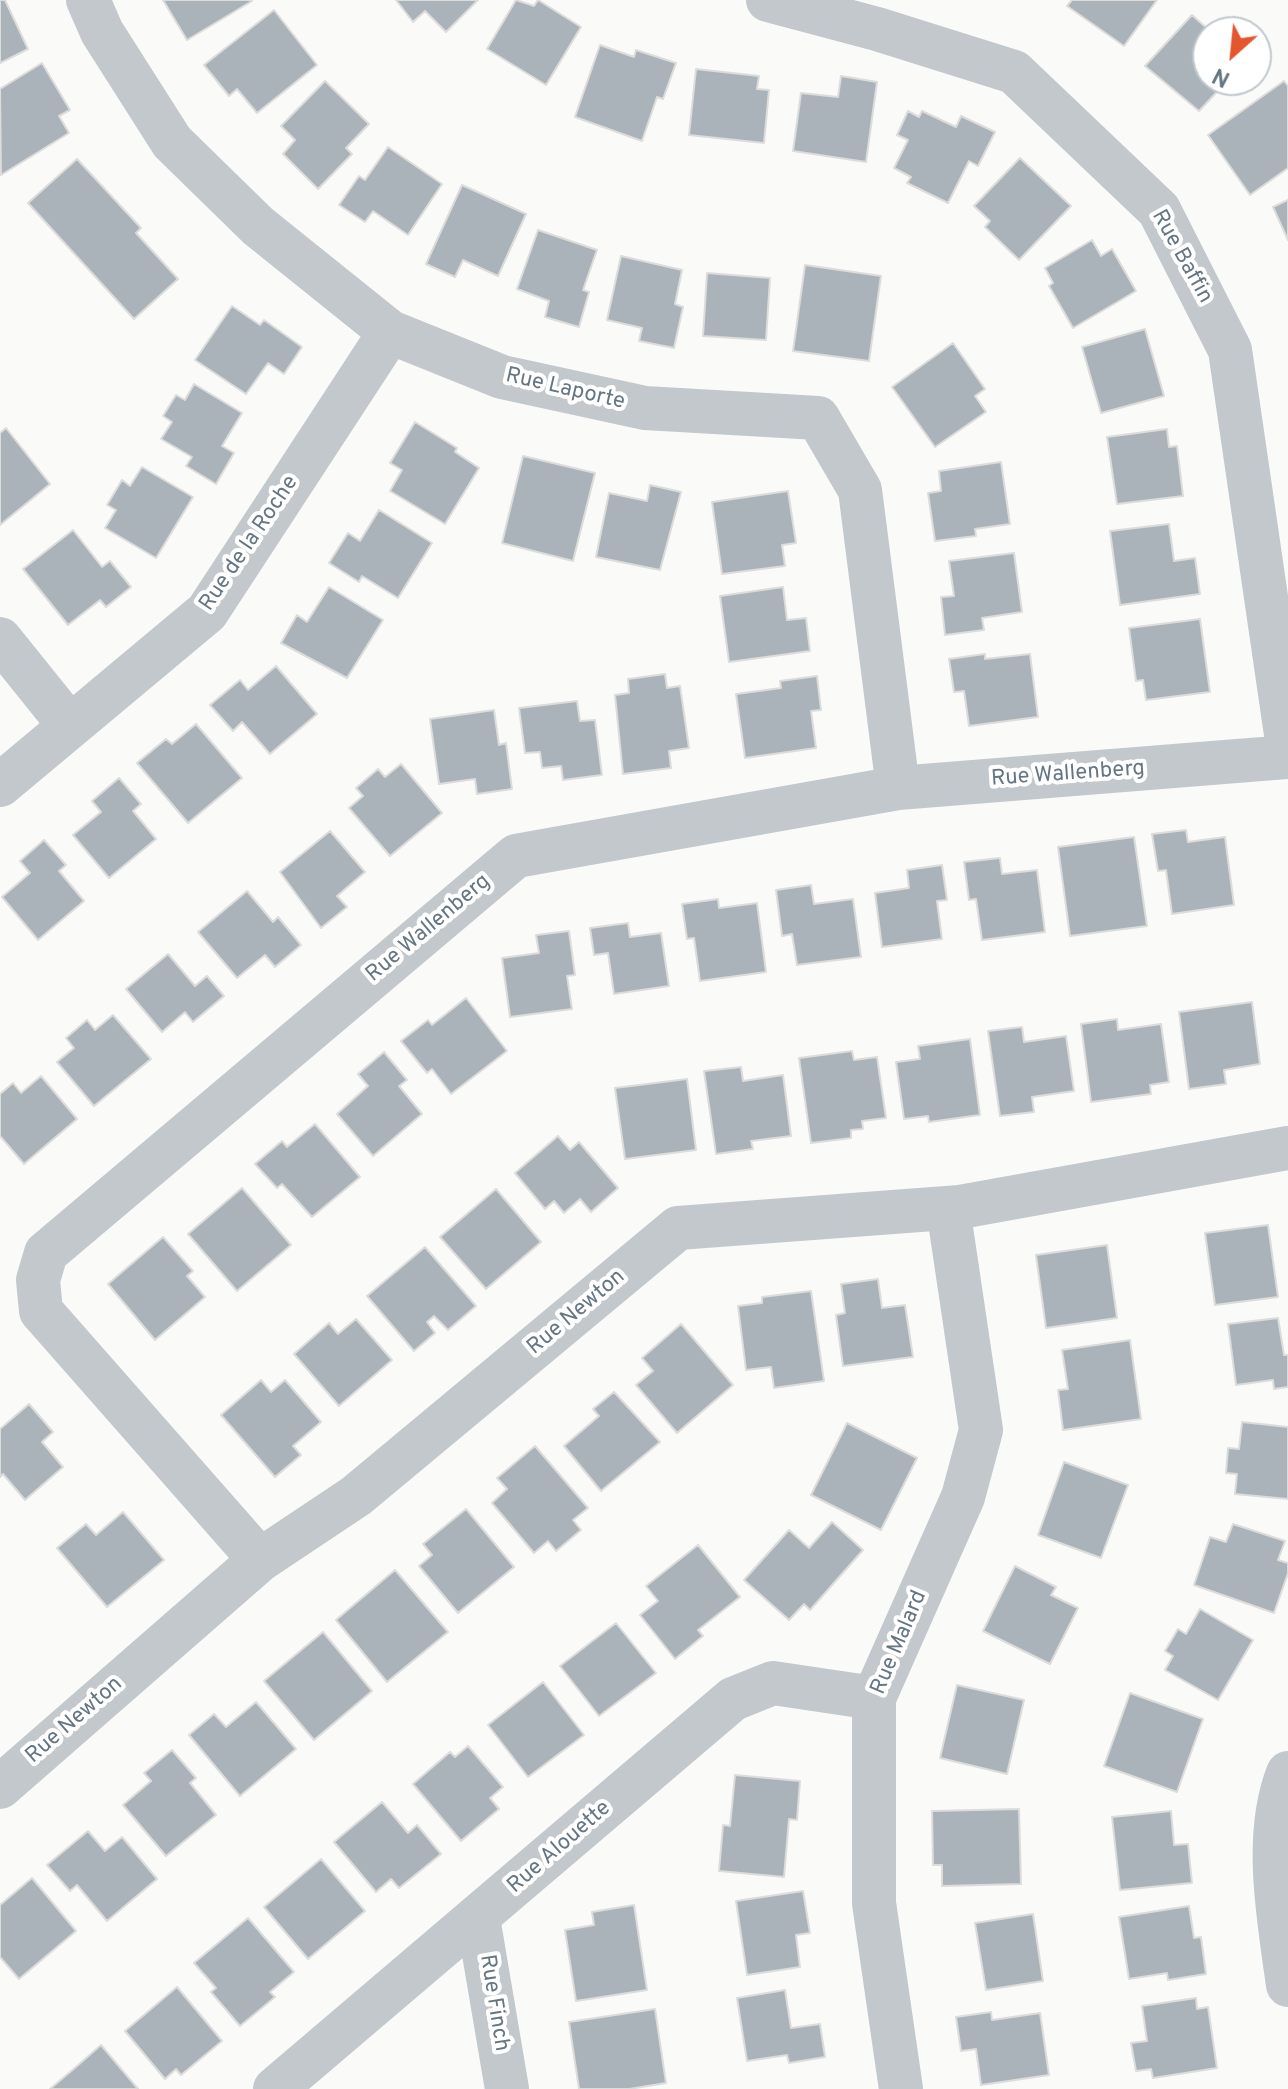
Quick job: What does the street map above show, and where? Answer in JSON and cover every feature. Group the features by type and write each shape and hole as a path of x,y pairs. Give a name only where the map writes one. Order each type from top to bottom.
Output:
{"street":[{"name":"Rue Laporte","path":"88,0 102,32 172,142 258,226 390,332 502,377 645,408 818,418 860,490 898,788"},
{"name":"Rue Baffin","path":"768,0 877,29 1014,72 1159,210 1230,350 1288,748"},
{"name":"Rue de la Roche","path":"0,785 207,612 390,332"},
{"path":"0,639 70,726"},
{"name":"Rue Wallenberg","path":"260,1560 41,1311 38,1280 46,1253 516,856 898,788 1288,757"},
{"name":"Rue Newton","path":"0,1787 260,1560 356,1496 678,1228 948,1208 1288,1148"},
{"name":"Rue Malard","path":"901,2089 874,1903 874,1698 963,1497 981,1430 948,1208"},
{"name":"Rue Alouette","path":"275,2089 733,1699 773,1683 874,1698"},
{"path":"1285,1785 1274,1889 1288,1985"},
{"name":"Rue Finch","path":"478,1918 507,2089"}],"building":[{"path":"0,0 5,0 28,49 0,63"},
{"path":"163,0 252,0 252,1 187,40"},
{"path":"396,0 478,0 446,32 425,11 413,22"},
{"path":"516,0 534,6 538,0 581,27 546,85 487,49"},
{"path":"1072,0 1157,0 1124,46 1067,6"},
{"path":"274,10 317,65 257,113 237,89 229,96 204,65"},
{"path":"1192,15 1192,96 1213,96 1199,111 1145,66"},
{"path":"600,45 634,57 636,50 676,63 663,99 657,97 642,141 575,117"},
{"path":"42,63 70,110 59,116 69,133 1,175 0,89"},
{"path":"696,69 759,76 757,89 769,90 764,143 689,135"},
{"path":"841,76 877,82 866,162 793,151 801,93 838,97"},
{"path":"325,81 369,124 346,148 352,154 318,189 283,154 295,140 281,126"},
{"path":"1284,81 1288,86 1288,168 1250,195 1208,135 1263,96 1272,96 1272,90"},
{"path":"908,111 919,117 922,111 956,127 961,116 995,132 978,166 969,161 948,203 907,183 911,177 894,168 908,140 897,135"},
{"path":"388,147 442,184 408,235 373,211 365,222 339,205 359,176 365,180"},
{"path":"1020,158 1071,206 1019,260 985,227 990,221 974,206"},
{"path":"77,159 141,228 136,233 178,279 134,319 28,203"},
{"path":"462,185 526,214 498,276 463,260 455,277 426,264"},
{"path":"1288,200 1288,240 1273,207"},
{"path":"538,230 597,250 583,290 589,292 579,327 545,317 549,301 517,289"},
{"path":"1092,240 1101,256 1112,249 1136,291 1073,328 1049,286 1053,283 1045,268"},
{"path":"621,256 682,270 675,304 683,307 674,348 639,341 642,328 607,320"},
{"path":"805,265 881,276 869,361 793,351"},
{"path":"707,273 770,278 766,340 703,336"},
{"path":"232,306 260,325 264,320 302,347 284,374 268,363 246,394 195,360"},
{"path":"1145,329 1164,396 1101,413 1082,347"},
{"path":"953,343 985,389 975,396 986,412 935,447 892,387"},
{"path":"194,384 242,413 222,446 234,453 216,484 186,466 192,457 161,439 172,422 163,416 176,395 185,400"},
{"path":"415,422 457,448 455,452 479,468 445,524 390,491 402,470 390,463"},
{"path":"6,428 50,484 0,525 0,433"},
{"path":"1167,429 1169,447 1177,446 1183,496 1117,504 1107,437"},
{"path":"523,456 595,473 573,561 502,543"},
{"path":"1001,462 1010,524 975,529 976,536 935,541 928,493 941,491 939,471"},
{"path":"142,467 193,497 156,558 105,528 116,510 107,505 122,480 130,486"},
{"path":"650,485 681,492 660,570 596,557 609,493 647,501"},
{"path":"788,491 796,543 782,545 785,566 722,574 712,502"},
{"path":"379,510 432,543 398,598 362,576 359,582 329,563 348,533 360,541"},
{"path":"1169,524 1174,561 1195,558 1200,594 1120,605 1110,531"},
{"path":"73,530 102,567 110,561 131,587 106,607 100,600 68,625 23,569"},
{"path":"1014,553 1022,612 982,618 984,630 945,635 941,597 954,596 949,561"},
{"path":"329,587 383,620 347,678 281,643 297,615 307,622"},
{"path":"783,587 787,620 806,618 810,651 729,662 720,596"},
{"path":"1200,619 1210,692 1146,700 1143,680 1136,681 1129,628"},
{"path":"985,654 985,659 1030,654 1038,717 969,726 964,691 954,692 949,659"},
{"path":"276,666 317,714 270,754 242,722 233,731 210,705 240,680 248,690"},
{"path":"665,674 667,688 680,686 689,748 669,751 671,768 623,774 615,695 629,693 628,679"},
{"path":"817,676 821,710 811,711 816,748 745,758 736,694 781,688 780,681"},
{"path":"577,701 580,721 595,720 602,775 563,780 561,766 542,768 540,752 525,753 519,708"},
{"path":"494,710 499,745 506,743 512,789 477,794 475,779 439,784 430,719"},
{"path":"196,724 242,778 188,823 137,763 166,739 172,744"},
{"path":"401,764 442,813 390,856 349,808 363,796 356,788 378,769 385,777"},
{"path":"119,778 141,804 133,811 156,839 109,878 73,835 101,812 92,801"},
{"path":"1186,830 1188,842 1225,837 1234,905 1172,914 1166,870 1158,871 1152,834"},
{"path":"330,831 365,872 337,896 347,907 321,928 280,872"},
{"path":"1134,837 1147,926 1070,936 1058,847"},
{"path":"44,840 66,865 59,871 84,901 38,940 2,897 30,873 20,861"},
{"path":"1000,858 1002,874 1037,870 1045,932 982,940 976,899 969,900 964,862"},
{"path":"942,865 947,900 937,901 942,939 882,947 875,893 909,888 907,870"},
{"path":"811,885 814,904 853,899 861,957 797,965 792,934 782,936 776,890"},
{"path":"247,891 273,922 278,917 301,945 275,967 265,955 237,978 198,932"},
{"path":"718,899 719,908 757,903 766,972 700,981 694,938 687,939 682,904"},
{"path":"628,923 630,937 661,933 669,986 614,994 608,953 594,955 590,928"},
{"path":"569,931 575,975 567,976 572,1009 510,1017 502,958 539,953 536,935"},
{"path":"168,954 195,986 207,976 224,996 193,1022 185,1012 162,1032 126,989"},
{"path":"466,998 507,1051 451,1094 432,1069 427,1073 401,1041 428,1020 432,1025"},
{"path":"1252,1002 1260,1064 1224,1070 1226,1084 1189,1089 1179,1012"},
{"path":"113,1015 151,1059 94,1106 57,1062 74,1048 66,1038 87,1020 95,1030"},
{"path":"1117,1019 1118,1030 1161,1024 1169,1082 1150,1085 1151,1094 1091,1102 1081,1024"},
{"path":"1022,1027 1024,1042 1066,1036 1074,1091 1032,1097 1034,1112 1000,1116 988,1031"},
{"path":"970,1039 980,1115 929,1122 928,1116 904,1119 896,1062 920,1059 918,1046"},
{"path":"852,1051 854,1060 877,1057 886,1118 862,1121 863,1129 851,1130 851,1138 811,1143 799,1058"},
{"path":"384,1052 407,1080 399,1086 422,1114 373,1156 337,1114 368,1086 358,1074"},
{"path":"741,1067 743,1081 783,1075 791,1136 751,1141 753,1149 716,1154 704,1071"},
{"path":"41,1076 77,1119 24,1164 0,1136 0,1094 13,1083 21,1093"},
{"path":"687,1079 696,1150 625,1159 615,1088"},
{"path":"315,1124 360,1177 312,1217 282,1184 277,1188 255,1164 282,1141 287,1147"},
{"path":"558,1136 570,1150 579,1142 618,1188 591,1212 580,1199 564,1213 554,1201 545,1209 515,1173"},
{"path":"242,1188 291,1245 237,1291 188,1234"},
{"path":"496,1189 541,1242 486,1289 440,1237"},
{"path":"1268,1225 1278,1297 1215,1305 1205,1233"},
{"path":"163,1237 193,1271 187,1276 205,1297 155,1340 108,1284"},
{"path":"1107,1245 1117,1318 1046,1328 1036,1255"},
{"path":"425,1247 476,1306 448,1330 434,1316 427,1322 435,1333 414,1351 367,1296"},
{"path":"878,1279 882,1308 905,1305 913,1357 843,1366 836,1315 845,1313 841,1284"},
{"path":"811,1291 824,1381 774,1388 771,1367 746,1370 738,1306 762,1303 762,1297"},
{"path":"1278,1318 1284,1355 1288,1355 1288,1387 1274,1389 1273,1380 1236,1385 1228,1324"},
{"path":"356,1319 392,1360 339,1406 294,1354 329,1323 338,1334"},
{"path":"681,1324 733,1385 677,1433 636,1385 653,1371 642,1358"},
{"path":"1130,1340 1141,1419 1063,1430 1058,1390 1068,1389 1062,1350"},
{"path":"261,1380 271,1392 285,1380 321,1422 293,1446 301,1455 275,1477 221,1415"},
{"path":"614,1392 660,1442 601,1491 564,1446 599,1416 593,1409"},
{"path":"29,1404 53,1432 42,1442 63,1467 25,1500 3,1474 0,1477 0,1429"},
{"path":"1242,1422 1288,1427 1288,1499 1235,1494 1237,1474 1226,1473 1228,1448 1239,1449"},
{"path":"847,1423 917,1458 881,1530 811,1495"},
{"path":"535,1446 588,1508 573,1520 581,1530 556,1551 548,1541 534,1553 492,1503 507,1489 497,1478"},
{"path":"1064,1462 1128,1485 1101,1558 1038,1535"},
{"path":"466,1509 514,1567 458,1613 419,1566 432,1555 423,1544"},
{"path":"123,1512 164,1560 107,1607 57,1548 86,1524 96,1535"},
{"path":"832,1522 863,1550 810,1610 804,1604 789,1620 744,1580 789,1530 809,1548"},
{"path":"1233,1524 1285,1541 1278,1560 1288,1563 1288,1573 1274,1613 1194,1585 1210,1537 1226,1542"},
{"path":"698,1545 740,1597 698,1630 703,1636 675,1659 640,1615 658,1601 646,1586"},
{"path":"1015,1566 1056,1587 1051,1595 1078,1608 1050,1664 983,1631"},
{"path":"395,1570 448,1632 387,1682 336,1620"},
{"path":"1200,1609 1253,1640 1218,1700 1165,1670 1173,1656 1165,1651 1178,1629 1186,1634"},
{"path":"616,1623 656,1673 599,1716 560,1666"},
{"path":"323,1632 372,1691 314,1740 264,1681"},
{"path":"543,1682 584,1735 528,1777 488,1725"},
{"path":"957,1685 1024,1700 1007,1774 940,1758"},
{"path":"1130,1693 1203,1719 1177,1792 1104,1766"},
{"path":"256,1702 296,1749 240,1796 189,1735 214,1714 226,1727"},
{"path":"468,1746 503,1787 490,1798 499,1809 461,1841 413,1784 450,1752 455,1757"},
{"path":"172,1750 196,1778 190,1783 216,1815 166,1856 123,1805 151,1781 144,1773"},
{"path":"735,1775 800,1781 797,1820 789,1819 784,1877 719,1871 723,1825 730,1826"},
{"path":"382,1802 408,1833 417,1825 441,1854 399,1888 391,1879 376,1892 334,1842"},
{"path":"1019,1809 1021,1884 942,1886 942,1865 933,1865 932,1811"},
{"path":"1171,1811 1174,1845 1188,1844 1192,1883 1120,1890 1112,1817"},
{"path":"88,1831 105,1851 122,1837 157,1879 107,1921 77,1885 70,1891 47,1865"},
{"path":"321,1859 365,1911 308,1959 264,1907"},
{"path":"32,1878 76,1931 19,1979 0,1957 0,1905"},
{"path":"803,1891 810,1933 796,1935 800,1967 747,1975 736,1901"},
{"path":"634,1905 647,1990 576,2001 565,1930 594,1925 592,1912"},
{"path":"1189,1906 1194,1938 1201,1937 1206,1974 1168,1980 1167,1973 1129,1979 1119,1917"},
{"path":"1033,1914 1043,1981 986,1990 975,1923"},
{"path":"248,1918 294,1972 270,1992 275,1997 240,2026 211,1992 216,1988 194,1963"},
{"path":"177,1987 222,2041 181,2075 176,2069 165,2079 125,2031"},
{"path":"785,1990 791,2028 820,2024 825,2057 789,2063 787,2055 747,2061 737,1998"},
{"path":"1196,1998 1197,2009 1208,2007 1217,2068 1153,2078 1151,2069 1136,2071 1131,2043 1147,2041 1142,2006"},
{"path":"655,2009 666,2083 629,2089 579,2089 569,2022"},
{"path":"991,2012 992,2020 1040,2013 1049,2075 981,2085 976,2049 961,2051 956,2017"},
{"path":"101,2045 138,2089 50,2089 76,2067"}]}
